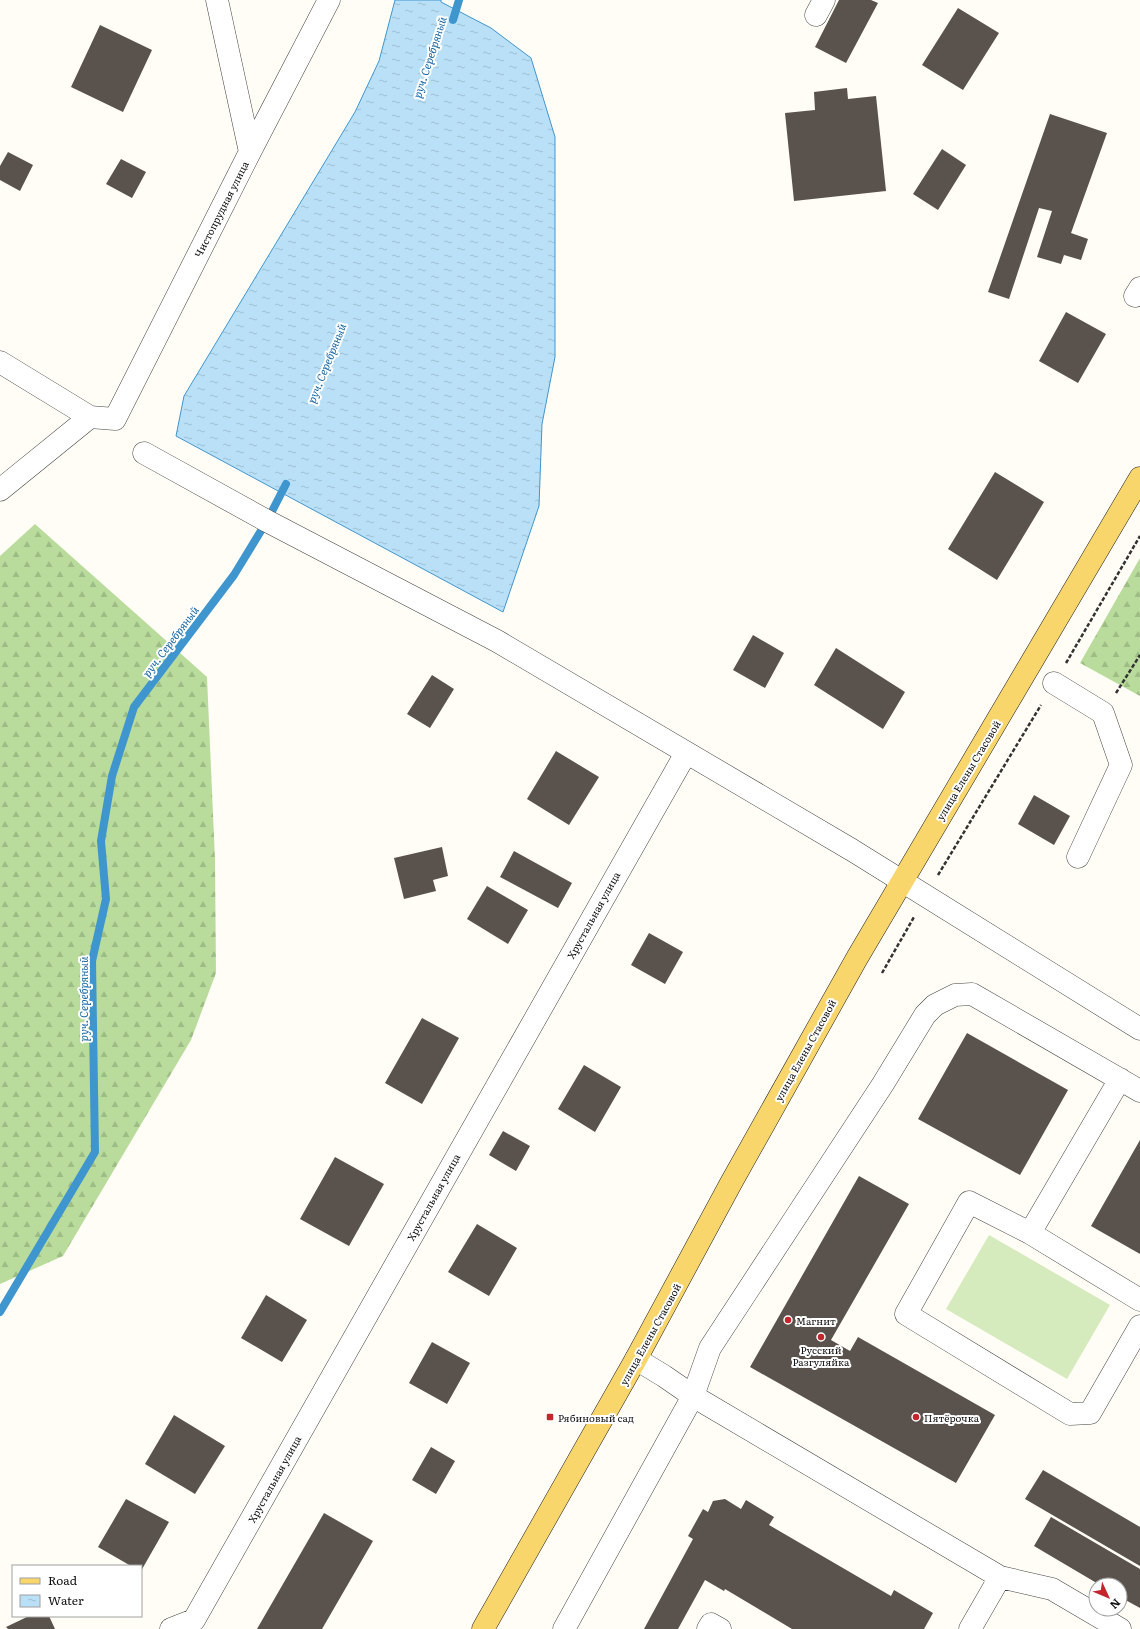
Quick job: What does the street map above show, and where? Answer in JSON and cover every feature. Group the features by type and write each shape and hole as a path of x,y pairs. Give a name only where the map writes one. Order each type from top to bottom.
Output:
{"main road":[{"name":"улица Елены Стасовой","path":"483,1629 636,1360 735,1176 857,958 1140,478"}],"street":[{"path":"217,0 250,152"},
{"name":"Чистопрудная улица","path":"90,417 115,419 250,152 329,0"},
{"path":"0,362 90,417 0,490"},
{"path":"144,453 267,521 497,641 902,880 1140,1029"},
{"path":"1054,683 1103,713 1121,765 1078,857"},
{"name":"Хрустальная улица","path":"171,1629 194,1620 686,753"},
{"path":"564,1629 693,1396 710,1348 883,1084 925,1015 935,1005 955,995 972,994 1140,1091"},
{"path":"1030,1233 1120,1079"},
{"path":"1140,1300 1030,1233 969,1202 906,1314 1070,1414 1090,1413 1140,1326"},
{"path":"636,1360 664,1376 693,1396 1000,1577 1052,1589 1120,1629"},
{"path":"970,1629 1000,1577"},
{"path":"708,1629 711,1624 720,1629"}],"path":[{"path":"882,973 926,896 1140,536"},
{"path":"1103,713 1140,655"}],"green space":[{"path":"35,524 207,677 215,860 216,973 191,1040 63,1256 0,1284 0,556"},
{"path":"1140,558 1140,696 1080,663"},
{"path":"989,1235 1110,1305 1067,1379 946,1309"}],"water":[{"path":"395,0 441,0 441,2 491,28 531,58 555,137 555,357 542,424 539,506 503,612 176,436 184,396 355,112 379,61"}],"building":[{"path":"839,0 871,0 878,3 846,63 815,47"},
{"path":"958,8 999,33 963,90 922,65"},
{"path":"100,25 152,50 123,112 71,87"},
{"path":"847,88 848,99 876,96 886,191 794,201 785,113 815,110 814,92"},
{"path":"1050,114 1107,133 1071,233 1088,239 1081,260 1064,255 1061,264 1037,257 1052,211 1039,208 1009,299 988,292"},
{"path":"942,149 966,165 938,210 913,194"},
{"path":"8,152 33,165 20,191 0,180 0,166"},
{"path":"121,159 146,172 132,198 106,184"},
{"path":"1066,312 1106,334 1078,383 1039,361"},
{"path":"995,472 1044,502 997,580 948,549"},
{"path":"753,635 784,653 765,688 733,670"},
{"path":"836,648 905,692 883,729 814,685"},
{"path":"432,675 454,689 430,728 407,714"},
{"path":"556,751 599,777 569,825 527,799"},
{"path":"1034,795 1070,816 1054,845 1018,824"},
{"path":"442,847 448,876 433,880 436,891 404,899 394,858"},
{"path":"514,851 572,883 558,908 500,877"},
{"path":"487,886 528,910 508,944 467,919"},
{"path":"649,933 683,952 665,984 631,965"},
{"path":"422,1018 459,1038 422,1104 385,1083"},
{"path":"967,1033 1068,1090 1020,1175 918,1119"},
{"path":"584,1065 621,1087 595,1132 558,1109"},
{"path":"503,1131 530,1146 516,1171 489,1155"},
{"path":"1140,1140 1140,1254 1091,1226"},
{"path":"335,1157 384,1184 349,1246 300,1219"},
{"path":"859,1176 909,1204 831,1340 850,1351 858,1337 995,1415 956,1483 750,1367"},
{"path":"477,1224 517,1248 489,1296 448,1272"},
{"path":"266,1295 307,1320 282,1362 241,1338"},
{"path":"432,1342 470,1363 447,1404 409,1383"},
{"path":"174,1415 225,1446 195,1494 145,1464"},
{"path":"431,1447 455,1461 436,1494 412,1480"},
{"path":"1043,1470 1140,1527 1140,1566 1025,1499"},
{"path":"126,1499 169,1522 142,1569 142,1565 129,1565 98,1547"},
{"path":"725,1499 741,1509 746,1500 774,1517 769,1525 891,1596 894,1590 933,1613 924,1629 792,1629 725,1589 724,1591 705,1580 678,1629 644,1629 693,1539 688,1536 703,1509 708,1512 713,1501"},
{"path":"324,1513 373,1541 322,1629 257,1629"},
{"path":"1051,1517 1140,1569 1140,1608 1128,1601 1128,1577 1088,1578 1034,1546"},
{"path":"27,1617 49,1617 55,1629 8,1629 6,1627"}],"waterway":[{"name":"руч. Серебряный","path":"453,20 459,0"},
{"name":"руч. Серебряный","path":"0,1312 95,1152 92,961 106,899 101,841 112,776 134,707 234,575 267,521 286,484"}],"place":[{"name":"Магнит","path":"788,1320"},
{"name":"Русский Разгуляйка","path":"821,1337"},
{"name":"Рябиновый сад","path":"550,1417"},
{"name":"Пятёрочка","path":"916,1417"}]}
